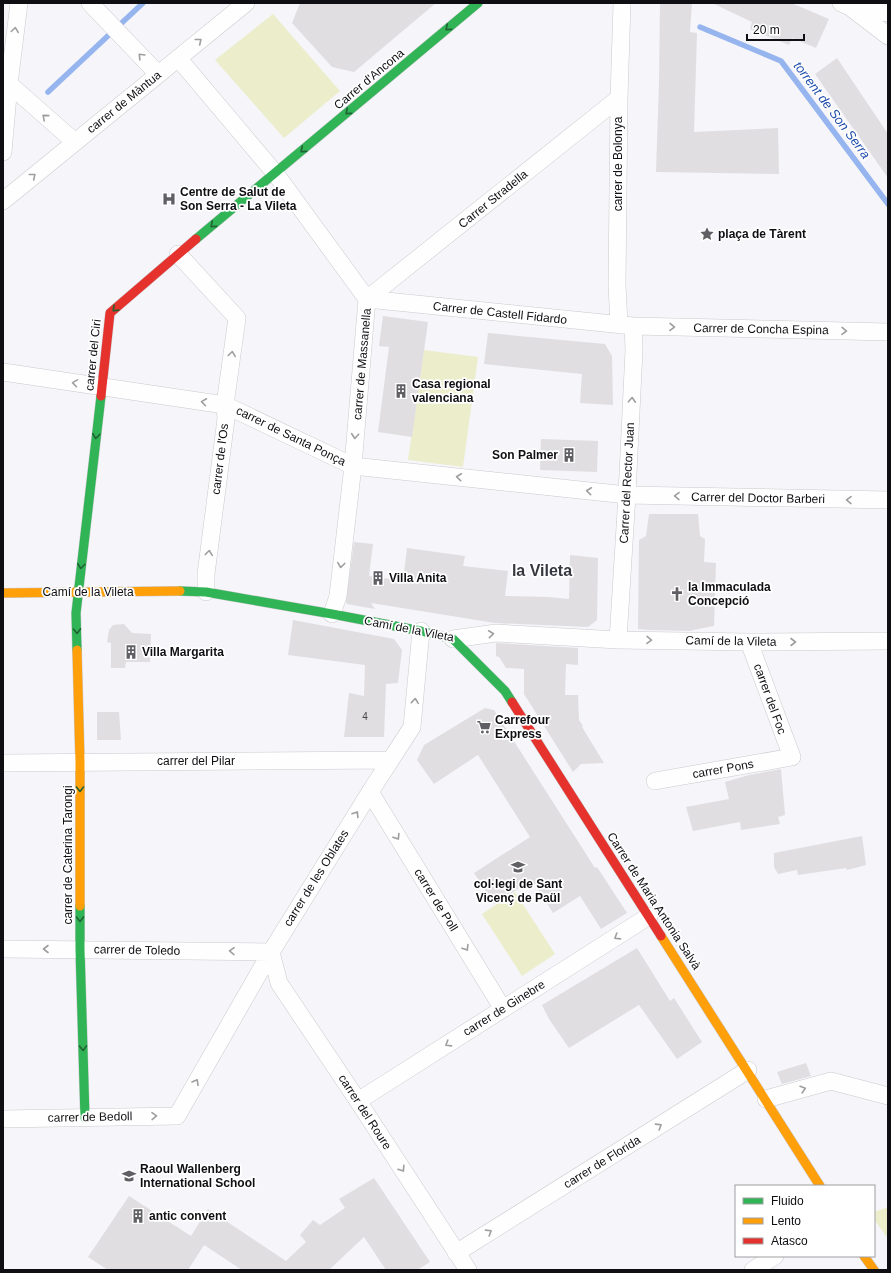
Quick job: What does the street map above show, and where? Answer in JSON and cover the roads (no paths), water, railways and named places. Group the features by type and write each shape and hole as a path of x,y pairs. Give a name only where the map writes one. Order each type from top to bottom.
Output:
{"street":[{"path":"3,152 8,84 8,50 19,3"},
{"path":"90,3 158,74"},
{"name":"carrer de Màntua","path":"3,201 246,3"},
{"name":"Carrer d'Ancona","path":"275,173 478,3"},
{"name":"carrer de Bolonya","path":"622,3 619,98 617,285 626,325"},
{"path":"846,5 888,13"},
{"path":"846,5 888,36"},
{"name":"carrer de Massanella","path":"178,58 275,173 367,299 353,466 338,596 332,614"},
{"path":"8,84 75,142"},
{"name":"Carrer Stradella","path":"367,299 619,98"},
{"name":"carrer del Ciri","path":"78,592 110,313 275,173"},
{"name":"carrer de l'Os","path":"178,254 238,318 225,405 226,419 206,574 206,592"},
{"name":"Carrer de Castell Fidardo","path":"367,299 626,325"},
{"name":"Carrer de Concha Espina","path":"626,325 888,332"},
{"name":"Carrer del Rector Juan","path":"618,640 634,350 626,325"},
{"name":"carrer de Santa Ponça","path":"3,372 225,405 353,466 627,495"},
{"name":"Carrer del Doctor Barberi","path":"627,495 888,500"},
{"name":"carrer de Caterina Tarongi","path":"78,592 76,613 80,762 80,949 85,1118"},
{"name":"Camí de la Vileta","path":"3,593 206,592 332,614 421,631 453,639 496,633 618,640 749,642 888,641"},
{"name":"carrer de les Oblates","path":"177,1116 271,952 412,727 421,631"},
{"name":"Carrer de Maria Antonia Salvà","path":"453,639 505,691 748,1070 819,1185"},
{"name":"carrer del Foc","path":"749,642 792,757"},
{"name":"carrer Pons","path":"655,781 792,757"},
{"name":"carrer del Pilar","path":"3,763 390,760"},
{"name":"carrer de Poll","path":"370,792 503,1009"},
{"name":"carrer de Ginebre","path":"358,1101 649,916"},
{"name":"carrer de Toledo","path":"3,949 271,952"},
{"name":"carrer del Roure","path":"271,952 279,983 468,1270"},
{"name":"carrer de Florida","path":"456,1253 748,1070"},
{"path":"766,1099 831,1081 888,1096"},
{"name":"carrer de Bedoll","path":"3,1119 177,1116"},
{"path":"753,1270 773,1257"},
{"path":"865,1257 874,1270"}],"waterway":[{"path":"48,92 143,3"},
{"name":"torrent de Son Serra","path":"700,27 781,61 888,204"}],"place":[{"name":"Centre de Salut de Son Serra - La Vileta","path":"169,199"},
{"name":"plaça de Tàrent","path":"707,234"},
{"name":"Casa regional valenciana","path":"401,391"},
{"name":"Son Palmer","path":"569,455"},
{"name":"Villa Anita","path":"378,578"},
{"name":"la Immaculada Concepció","path":"677,594"},
{"name":"Villa Margarita","path":"131,652"},
{"name":"Carrefour Express","path":"484,727"},
{"name":"col·legi de Sant Vicenç de Paül","path":"518,867"},
{"name":"Raoul Wallenberg International School","path":"129,1176"},
{"name":"antic convent","path":"138,1216"}],"district":[{"name":"la Vileta","path":"542,570"}]}
